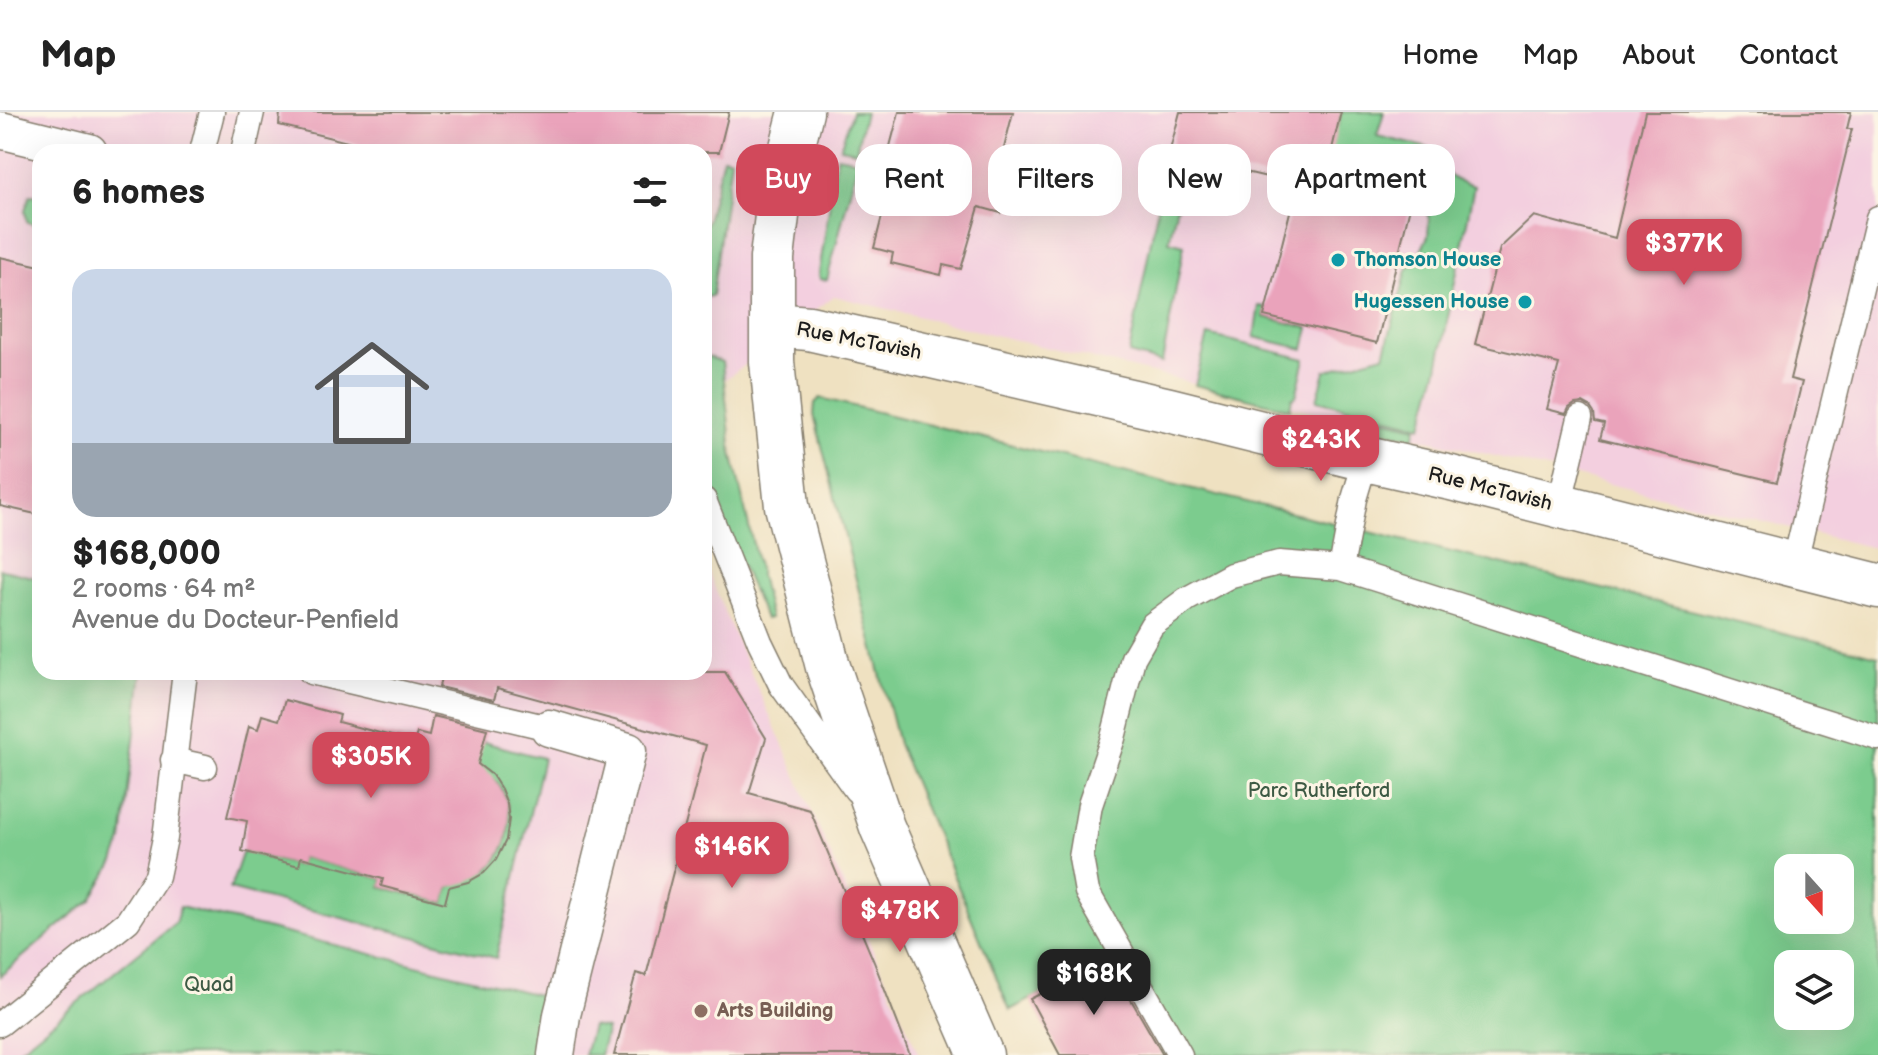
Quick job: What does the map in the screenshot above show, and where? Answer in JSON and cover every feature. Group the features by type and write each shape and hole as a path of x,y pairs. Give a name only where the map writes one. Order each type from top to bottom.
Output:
{"street":[{"path":"801,112 779,199 772,258 772,362 787,506 828,667 882,827 981,1055"},
{"path":"0,130 57,144"},
{"name":"Rue McTavish","path":"773,325 840,334 1169,410 1878,586"},
{"path":"549,728 628,751 562,1015 556,1055"}],"lane":[{"path":"0,130 5,112"},
{"path":"204,144 212,112"},
{"path":"245,144 252,112"},
{"path":"1794,565 1878,218"},
{"path":"1559,506 1580,418"},
{"path":"1341,568 1354,499 1366,459"},
{"path":"712,520 760,642 781,685 882,827"},
{"path":"1180,1055 1087,892 1081,858 1090,805 1113,738 1133,658 1152,625 1187,599 1231,575 1279,563 1341,568 1878,738"},
{"path":"0,1024 128,921 157,876 165,838 184,680"},
{"path":"345,680 549,728"},
{"path":"173,760 205,767"}],"shaded area":[{"path":"0,112 1878,112 1878,549 834,296 712,390 712,144 32,144 32,680 712,680 712,581 919,1055 0,1055"}],"green space":[{"path":"852,112 865,112 855,151 840,148"},
{"path":"1341,112 1384,112 1377,136 1412,144 1312,144 1338,125"},
{"path":"839,156 855,159 855,172 827,280 820,279 828,216 839,216"},
{"path":"723,157 731,159 712,296 712,201"},
{"path":"1455,179 1474,186 1438,368 1422,426 1317,400 1325,371 1384,355 1407,270 1428,236 1429,217 1455,216"},
{"path":"32,195 32,224 27,222 25,210"},
{"path":"1156,216 1175,216 1169,241 1184,245 1162,363 1129,354"},
{"path":"1259,306 1266,307 1264,317 1309,328 1304,349 1254,337"},
{"path":"1208,335 1305,359 1290,409 1195,385"},
{"path":"712,358 722,362 732,453 770,618 765,619 712,497"},
{"name":"Parc Rutherford","path":"820,398 1878,656 1878,1055 1165,1055 1113,957 1010,1010 898,744 814,415 815,403"},
{"path":"1344,410 1417,427 1414,438 1341,421"},
{"path":"0,569 32,577 32,680 141,680 122,841 114,862 91,899 0,976"},
{"path":"472,739 543,758 496,958 230,889 243,851 298,866 301,857 383,879 381,887 445,903 449,887 480,874 493,864 500,855 508,832 505,796 500,786 478,764"},
{"name":"Quad","path":"180,907 546,997 534,1055 13,1055 175,923"},
{"path":"592,1026 607,1029 600,1055 584,1055"}],"building":[{"path":"280,112 729,112 719,152 712,152 712,144 356,144 279,125"},
{"path":"899,112 1013,112 1005,144 988,144 988,209 979,207 961,269 943,265 941,275 891,263 893,253 874,248 882,216 972,216 972,144 891,144"},
{"name":"Thomson House","path":"1180,112 1341,112 1333,144 1267,144 1267,177 1251,173 1251,144 1172,144"},
{"path":"1645,112 1851,112 1847,129 1852,129 1790,379 1802,382 1777,482 1600,439 1604,424 1595,422 1594,413 1583,403 1575,404 1566,414 1547,409 1559,364 1475,344 1500,248 1534,216 1615,238"},
{"name":"Thomson House","path":"1289,216 1408,216 1377,343 1264,316"},
{"path":"0,257 32,264 32,513 0,506"},
{"path":"712,672 725,672 766,738 749,793 810,810 910,1055 614,1055 636,973 646,976 706,745 497,688 494,700 439,687 440,680 712,680"},
{"path":"285,700 340,715 338,722 414,742 417,733 429,736 433,716 487,729 478,764 492,775 501,789 509,819 506,840 496,860 484,873 468,882 449,887 445,903 381,886 383,879 301,857 299,866 242,851 247,821 227,817 249,726 258,729 262,715 279,720"},
{"path":"1108,960 1163,1055 1060,1055 1030,999"}],"place":[{"name":"Thomson House","path":"1338,260"},
{"name":"Hugessen House","path":"1525,302"},
{"name":"Arts Building","path":"701,1011"}]}
